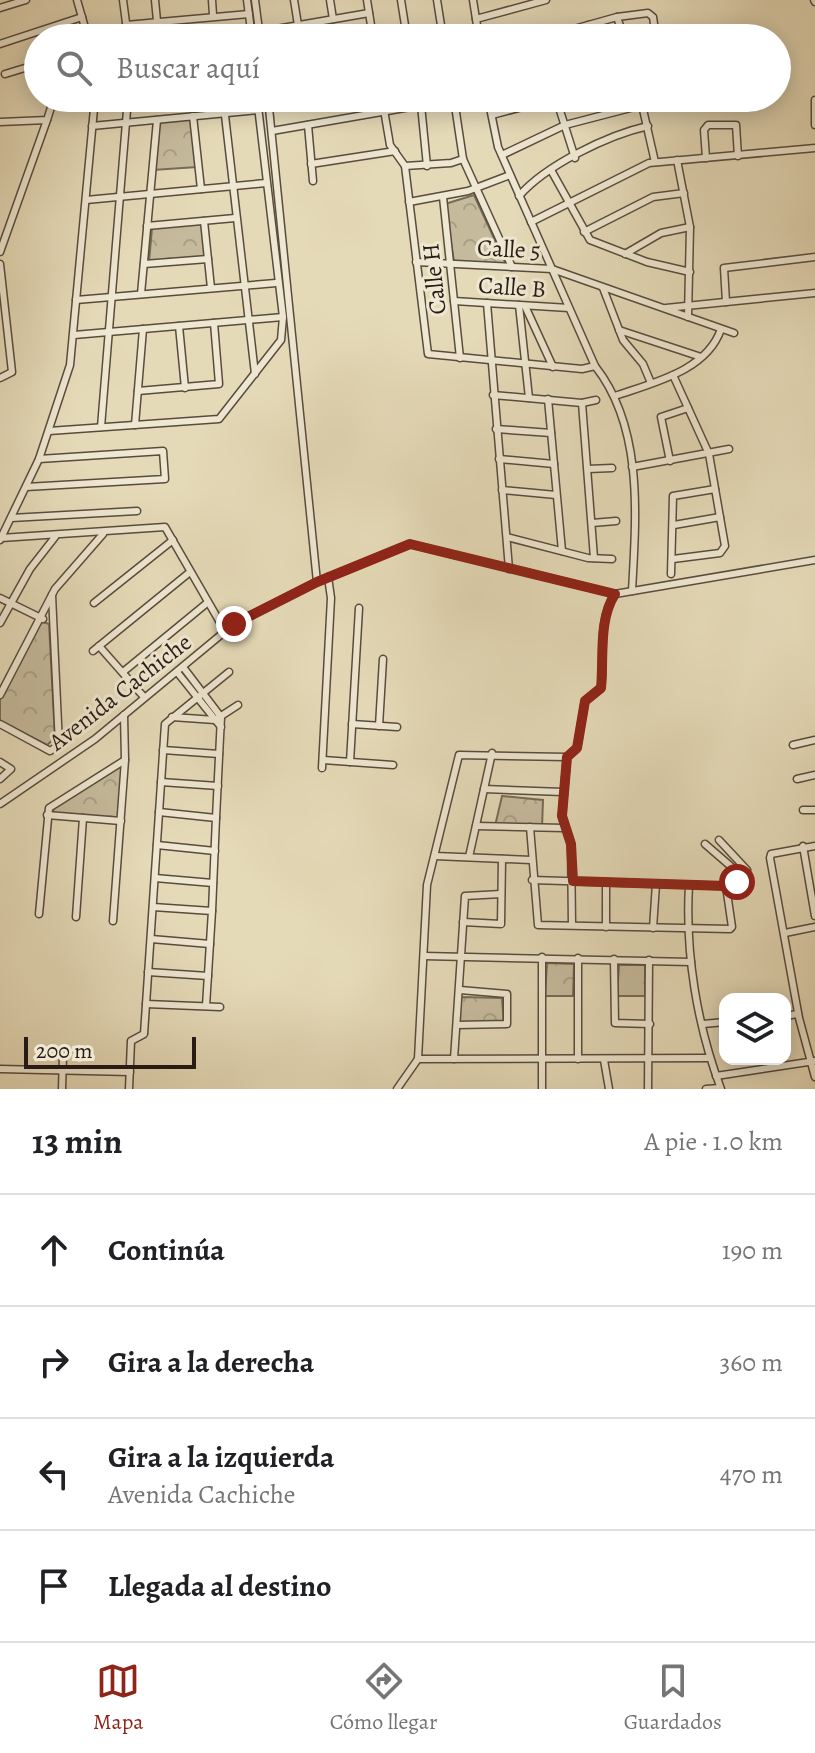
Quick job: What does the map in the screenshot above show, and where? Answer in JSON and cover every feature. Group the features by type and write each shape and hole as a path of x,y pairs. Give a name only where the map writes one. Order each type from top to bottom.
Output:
{"street":[{"path":"0,8 26,0"},
{"path":"77,0 84,24"},
{"path":"123,0 126,24"},
{"path":"155,0 157,21"},
{"path":"212,0 213,15"},
{"path":"247,0 250,24"},
{"path":"255,0 258,24"},
{"path":"294,0 298,24"},
{"path":"330,0 333,19"},
{"path":"367,0 371,24"},
{"path":"401,0 405,24"},
{"path":"437,0 441,24"},
{"path":"473,0 477,24"},
{"path":"511,0 513,9"},
{"path":"476,19 544,0"},
{"path":"304,24 369,13"},
{"path":"134,24 249,14"},
{"path":"592,24 617,17 652,14 654,24"},
{"path":"61,24 82,17"},
{"path":"617,17 619,24"},
{"path":"0,44 24,36"},
{"path":"5,74 24,68"},
{"path":"815,100 815,125"},
{"path":"0,252 50,112"},
{"path":"94,112 74,335 64,389 39,459 0,539 103,534 165,527 225,631"},
{"path":"101,427 127,112"},
{"path":"92,126 236,112"},
{"path":"49,431 219,419 281,340 283,317 276,283 258,112"},
{"path":"270,112 317,582"},
{"path":"272,131 379,112"},
{"path":"384,112 390,145 405,166 426,352 553,367 582,369 595,366"},
{"path":"422,112 427,166"},
{"path":"459,112 463,159 512,267"},
{"path":"491,112 502,155 519,196 595,366 615,396 632,467 635,526 632,591"},
{"path":"492,115 503,112"},
{"path":"561,112 575,158"},
{"path":"502,155 565,125 611,112"},
{"path":"644,112 655,162"},
{"path":"225,113 255,374"},
{"path":"193,116 201,189"},
{"path":"0,122 47,120"},
{"path":"141,294 157,120"},
{"path":"706,158 705,126 720,124 736,125 738,156"},
{"path":"308,125 313,181"},
{"path":"519,196 532,181 551,170 630,130 648,126"},
{"path":"531,222 615,177 655,162 815,148"},
{"path":"311,164 395,151"},
{"path":"405,166 427,166 463,159"},
{"path":"677,160 690,227 688,317"},
{"path":"551,170 590,240 625,254 690,272"},
{"path":"409,202 478,188 510,175"},
{"path":"86,200 266,183"},
{"path":"584,232 653,197 684,193"},
{"name":"Calle H","path":"443,197 460,358"},
{"path":"147,226 235,218"},
{"path":"204,221 211,288"},
{"path":"625,254 661,233 690,227"},
{"path":"726,302 724,268 815,257"},
{"path":"144,264 208,259"},
{"name":"Calle 5","path":"416,262 552,269 734,333"},
{"path":"0,264 12,372 0,378"},
{"path":"76,300 276,283"},
{"path":"603,288 623,340 643,364 651,383"},
{"path":"662,308 815,293"},
{"name":"Calle B","path":"454,301 569,308"},
{"path":"487,303 509,569"},
{"path":"522,305 529,398"},
{"path":"522,305 553,367"},
{"path":"74,335 283,317"},
{"path":"138,391 219,384 214,323"},
{"path":"179,326 185,388"},
{"path":"135,425 143,329"},
{"path":"615,396 673,375 701,357 716,342 721,329"},
{"path":"619,330 701,357"},
{"path":"673,375 709,454 724,550 673,559"},
{"path":"493,395 582,403 596,400"},
{"path":"548,399 562,551"},
{"path":"582,403 594,558"},
{"path":"670,461 661,417 688,408"},
{"path":"496,429 551,433"},
{"path":"632,467 729,449"},
{"path":"26,487 165,479 163,451 39,459"},
{"path":"499,459 554,464"},
{"path":"588,469 612,468"},
{"path":"671,574 673,496 715,489"},
{"path":"502,490 556,495"},
{"path":"11,518 137,511"},
{"path":"674,525 720,517"},
{"path":"592,523 616,521"},
{"path":"0,695 52,595 103,534"},
{"path":"0,623 30,569 55,537"},
{"path":"507,537 594,558 612,559"},
{"path":"94,603 173,540"},
{"name":"Avenida Cachiche","path":"0,805 124,715 225,631 317,582 410,544 420,543 509,569 615,594 815,560"},
{"path":"144,697 123,672 96,649 190,572"},
{"path":"328,577 331,598 322,764 393,765"},
{"path":"572,925 571,844 564,828 563,792 567,757 577,748 585,701 601,688 600,658 610,603 615,594"},
{"path":"0,724 50,751 59,745 50,622 52,595"},
{"path":"0,598 50,622"},
{"path":"123,672 207,603"},
{"path":"350,762 359,608"},
{"path":"379,726 383,659"},
{"path":"180,670 218,718 221,727 206,1006"},
{"path":"129,1089 131,1041 144,1034 165,724 229,672"},
{"path":"172,717 218,718 238,705"},
{"path":"113,921 125,760 124,715"},
{"path":"352,724 397,727"},
{"path":"793,745 815,740"},
{"path":"163,750 219,754"},
{"path":"397,1089 418,1059 427,885 459,755 492,753 567,757"},
{"path":"469,857 492,753"},
{"path":"39,914 47,815 54,803 125,760"},
{"path":"0,762 11,769 0,779"},
{"path":"797,779 815,775"},
{"path":"161,782 218,786"},
{"path":"484,789 563,792"},
{"path":"803,810 815,810"},
{"path":"159,812 216,818"},
{"path":"47,815 121,821"},
{"path":"76,917 83,818"},
{"path":"476,826 564,828"},
{"path":"530,827 536,925 732,928 726,886"},
{"path":"532,880 726,886 742,876 746,866 719,840"},
{"path":"705,844 742,876"},
{"path":"157,845 215,851"},
{"path":"803,846 815,916"},
{"path":"815,846 771,854 798,1014 814,1061 815,1077"},
{"path":"435,856 531,860"},
{"path":"463,922 501,924 502,859"},
{"path":"155,878 213,883"},
{"path":"606,882 606,927"},
{"path":"653,928 656,884"},
{"path":"689,885 687,929 691,962 709,1058 720,1088 706,1089"},
{"path":"454,1059 466,895 501,894"},
{"path":"153,907 212,911"},
{"path":"785,933 815,927"},
{"path":"151,939 210,944"},
{"path":"424,956 691,962"},
{"path":"542,957 542,1089"},
{"path":"578,958 578,1059"},
{"path":"614,959 615,1023 650,1024"},
{"path":"648,1089 649,960"},
{"path":"148,972 208,976"},
{"path":"457,1025 507,1024 507,994 460,990"},
{"path":"146,1004 220,1007"},
{"path":"791,1015 798,1014"},
{"path":"703,1024 719,1023"},
{"path":"62,1089 63,1055"},
{"path":"418,1059 709,1058"},
{"path":"604,1060 609,1089"},
{"path":"716,1076 814,1061"},
{"path":"757,1065 758,1069"},
{"path":"0,1069 130,1072"}],"green space":[{"path":"192,119 197,167 153,170 158,122"},
{"path":"474,195 505,265 454,262 445,204"},
{"path":"202,223 206,257 149,262 152,228"},
{"path":"40,621 49,624 55,738 47,745 0,721 0,697"},
{"path":"123,765 119,818 52,814 55,805"},
{"path":"502,796 543,800 542,829 495,826"},
{"path":"547,963 574,964 573,996 545,996"},
{"path":"619,965 645,965 645,996 617,996"},
{"path":"461,997 502,998 504,1024 459,1023"}],"route":[{"path":"234,624 317,582 399,547 420,543 509,569 615,594 610,603 600,658 601,688 585,701 577,748 567,757 562,816 571,844 573,881 726,886 737,882"}]}
